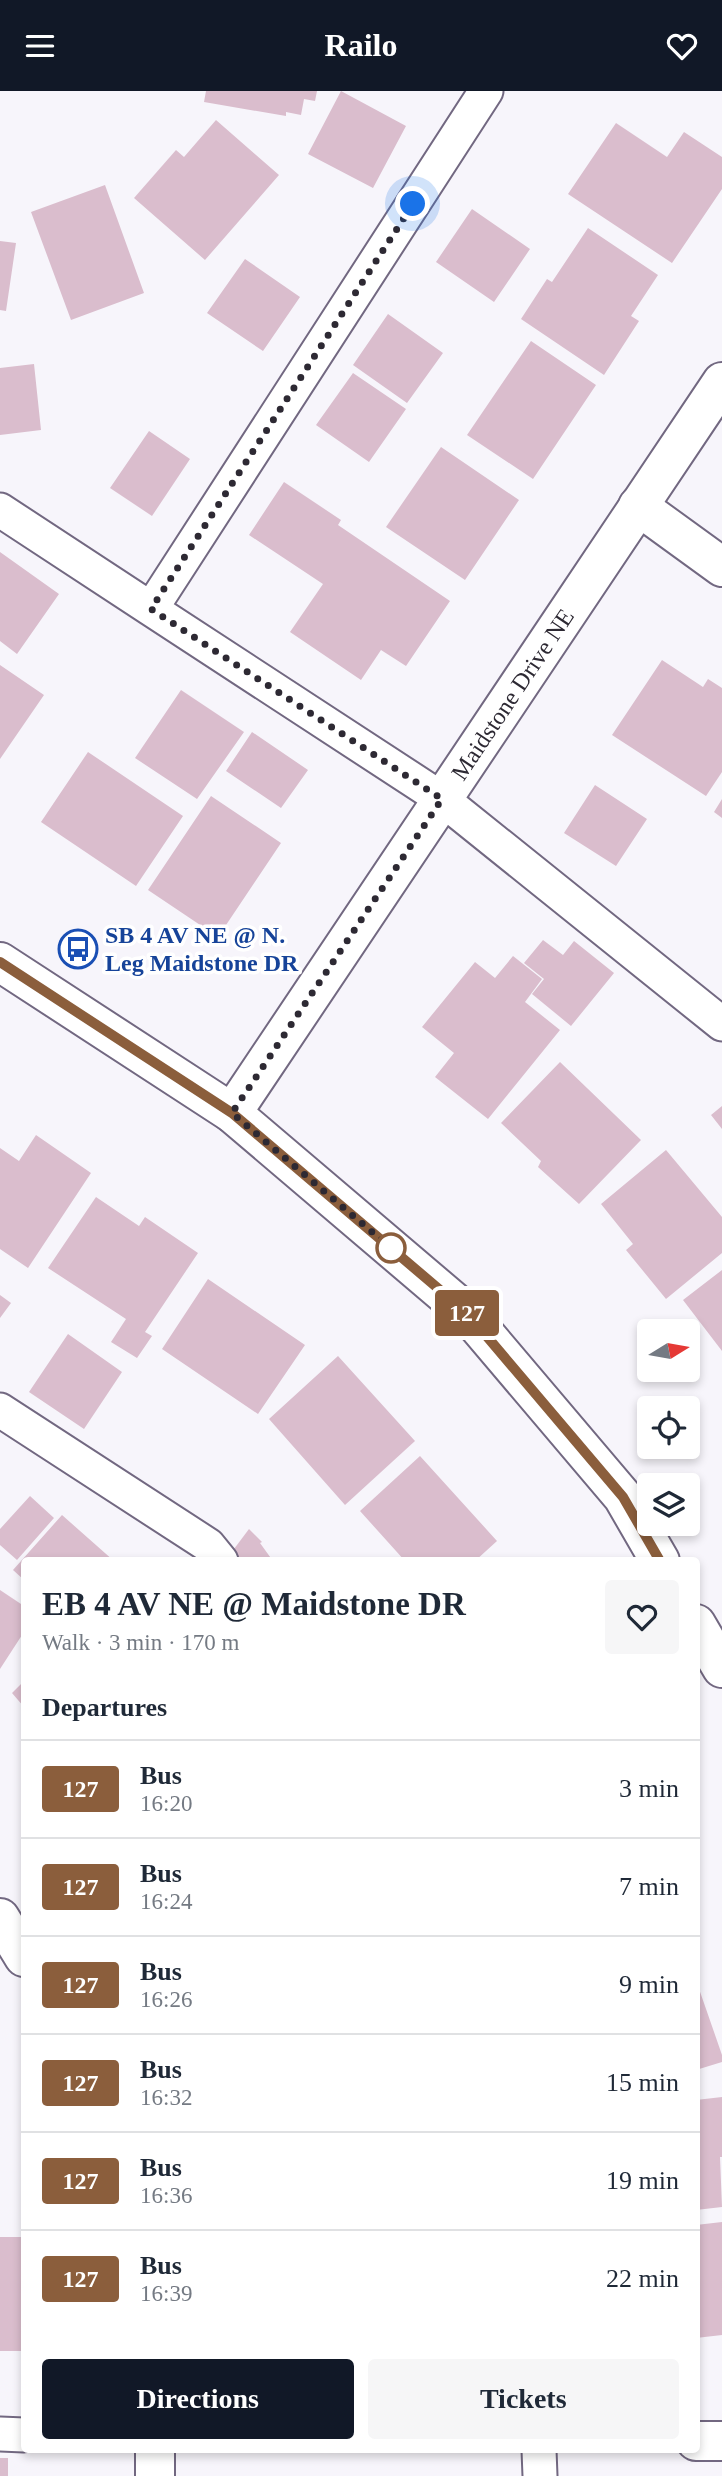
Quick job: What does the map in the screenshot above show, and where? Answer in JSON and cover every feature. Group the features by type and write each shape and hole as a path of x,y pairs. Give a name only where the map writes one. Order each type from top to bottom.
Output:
{"street":[{"name":"Maidstone Drive NE","path":"232,1113 722,381"},
{"path":"638,506 722,567"},
{"path":"0,962 232,1113 467,1313 623,1497 658,1557"},
{"path":"700,1631 722,1668"},
{"path":"0,1918 21,1952"},
{"path":"700,2441 722,2441"},
{"path":"155,2453 155,2476"}],"lane":[{"path":"151,609 486,91"},
{"path":"0,510 442,799 722,1024"},
{"path":"0,1410 208,1545 218,1557"},
{"path":"0,2434 21,2435"},
{"path":"539,2453 540,2476"}],"building":[{"path":"206,91 317,91 315,101 304,99 301,115 286,112 286,116 204,102"},
{"path":"341,91 406,126 373,188 308,154"},
{"path":"216,120 279,175 205,260 134,198 176,150 184,157"},
{"path":"616,123 667,157 684,132 722,157 722,189 672,263 568,194"},
{"path":"105,185 144,293 71,320 31,212"},
{"path":"472,209 530,249 494,302 436,262"},
{"path":"588,228 658,275 631,316 639,321 604,375 521,319 547,279 552,282"},
{"path":"0,241 16,243 6,311 0,310"},
{"path":"245,259 300,297 263,351 207,313"},
{"path":"388,314 443,353 407,403 353,365"},
{"path":"531,341 596,385 533,479 467,435"},
{"path":"34,364 41,430 0,435 0,368"},
{"path":"353,373 406,409 369,462 316,425"},
{"path":"149,431 190,459 152,516 110,488"},
{"path":"441,447 519,500 465,580 386,527"},
{"path":"284,482 341,520 338,525 450,601 406,666 381,650 361,680 290,632 323,584 249,535"},
{"path":"0,552 59,594 17,654 0,641"},
{"path":"662,660 703,687 708,679 722,688 722,772 706,796 612,735"},
{"path":"0,665 44,695 0,759"},
{"path":"181,690 244,732 197,799 135,758"},
{"path":"252,732 308,770 281,808 226,771"},
{"path":"88,752 183,816 136,886 41,822"},
{"path":"595,785 647,819 616,866 564,833"},
{"path":"211,796 281,843 218,937 148,890"},
{"path":"722,799 722,818 714,812"},
{"path":"543,940 563,955 574,941 614,973 571,1026 532,994 544,979 524,963"},
{"path":"513,956 542,979 525,1002 560,1030 488,1119 435,1077 454,1053 422,1027 475,962 495,978"},
{"path":"560,1062 641,1140 579,1204 538,1167 541,1161 501,1123"},
{"path":"722,1106 722,1129 711,1115"},
{"path":"36,1135 91,1173 28,1268 0,1249 0,1148 19,1161"},
{"path":"666,1150 722,1217 722,1253 666,1299 626,1250 633,1244 601,1204"},
{"path":"96,1197 139,1226 145,1217 198,1253 145,1332 152,1336 137,1358 111,1342 126,1319 48,1268"},
{"path":"722,1270 722,1351 700,1319 683,1300"},
{"path":"208,1279 305,1345 258,1414 162,1349"},
{"path":"0,1295 11,1303 0,1318"},
{"path":"68,1334 122,1372 84,1429 29,1392"},
{"path":"338,1356 415,1441 345,1505 269,1419"},
{"path":"420,1456 497,1541 479,1557 401,1557 360,1511"},
{"path":"30,1496 54,1518 17,1560 0,1545 0,1529"},
{"path":"62,1515 109,1557 25,1557"},
{"path":"249,1529 262,1542 260,1543 270,1557 234,1557 231,1553"},
{"path":"21,1561 21,1577 13,1570"},
{"path":"0,1590 21,1604 21,1637 0,1669"},
{"path":"21,1684 21,1704 12,1693"},
{"path":"700,1992 722,2055 722,2062 700,2069"},
{"path":"722,2097 722,2207 700,2210 700,2100"},
{"path":"722,2222 722,2335 700,2338 700,2225"},
{"path":"0,2237 21,2237 21,2351 0,2351"},
{"path":"0,2458 8,2458 8,2476 0,2476"}],"bus line":[{"name":"127","path":"0,962 232,1113 467,1313 623,1497 658,1557"}],"place":[{"name":"SB 4 AV NE @ N. Leg Maidstone DR","path":"78,949"}],"route":[{"path":"391,1248 232,1113 442,799 151,609 413,204"}]}
